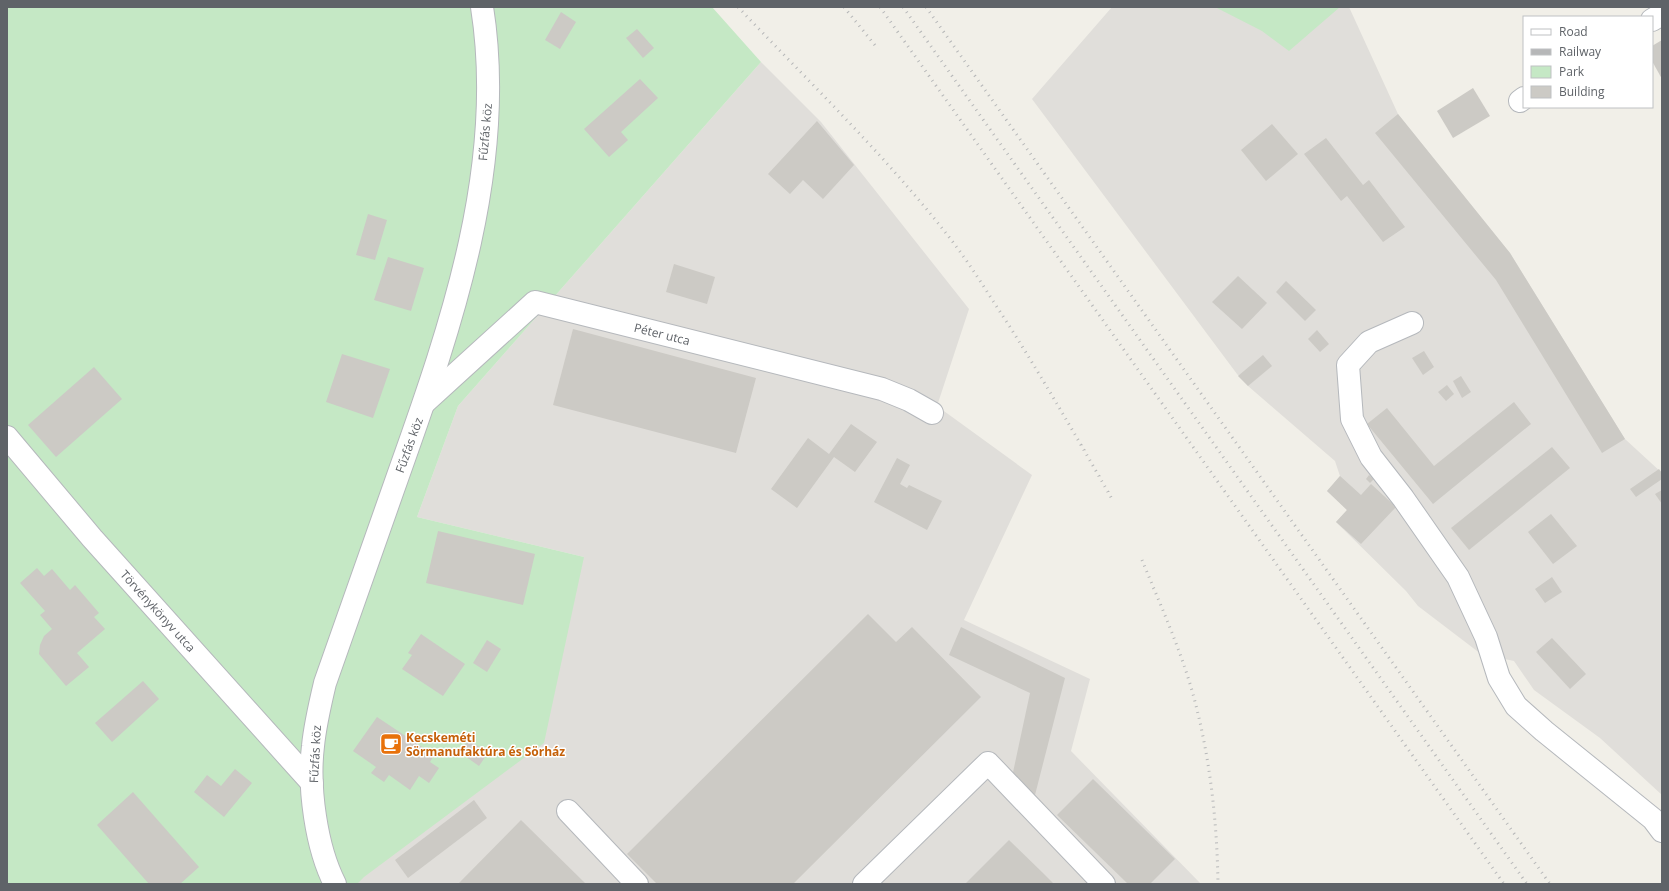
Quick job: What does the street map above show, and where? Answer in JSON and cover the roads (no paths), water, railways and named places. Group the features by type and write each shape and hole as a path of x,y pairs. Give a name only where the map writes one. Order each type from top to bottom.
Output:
{"street":[{"name":"Fűzfás köz","path":"330,882 316,820 312,783 313,748 317,716 325,683 424,403 465,269 476,214 488,113 489,69 482,7"},
{"path":"1653,19 1662,14"},
{"name":"Péter utca","path":"424,403 535,302 882,390 909,400 932,413"},
{"path":"1412,323 1369,342 1348,366 1352,419 1371,457 1403,498 1458,578 1486,637 1499,678 1516,706 1544,731 1653,819 1662,831"},
{"name":"Törvénykönyv utca","path":"7,437 97,544 312,783"},
{"path":"864,884 988,763 1104,884"},
{"path":"568,811 637,884"}],"railway":[{"path":"738,7 873,148 899,177 957,248 1023,348 1112,499"},
{"path":"844,7 878,49"},
{"path":"880,7 1504,884"},
{"path":"903,7 1527,884"},
{"path":"926,7 1550,884"},
{"path":"1142,560 1182,660 1199,718 1212,789 1218,884"}],"place":[{"name":"Kecskeméti Sörmanufaktúra és Sörház","path":"391,744"}]}
